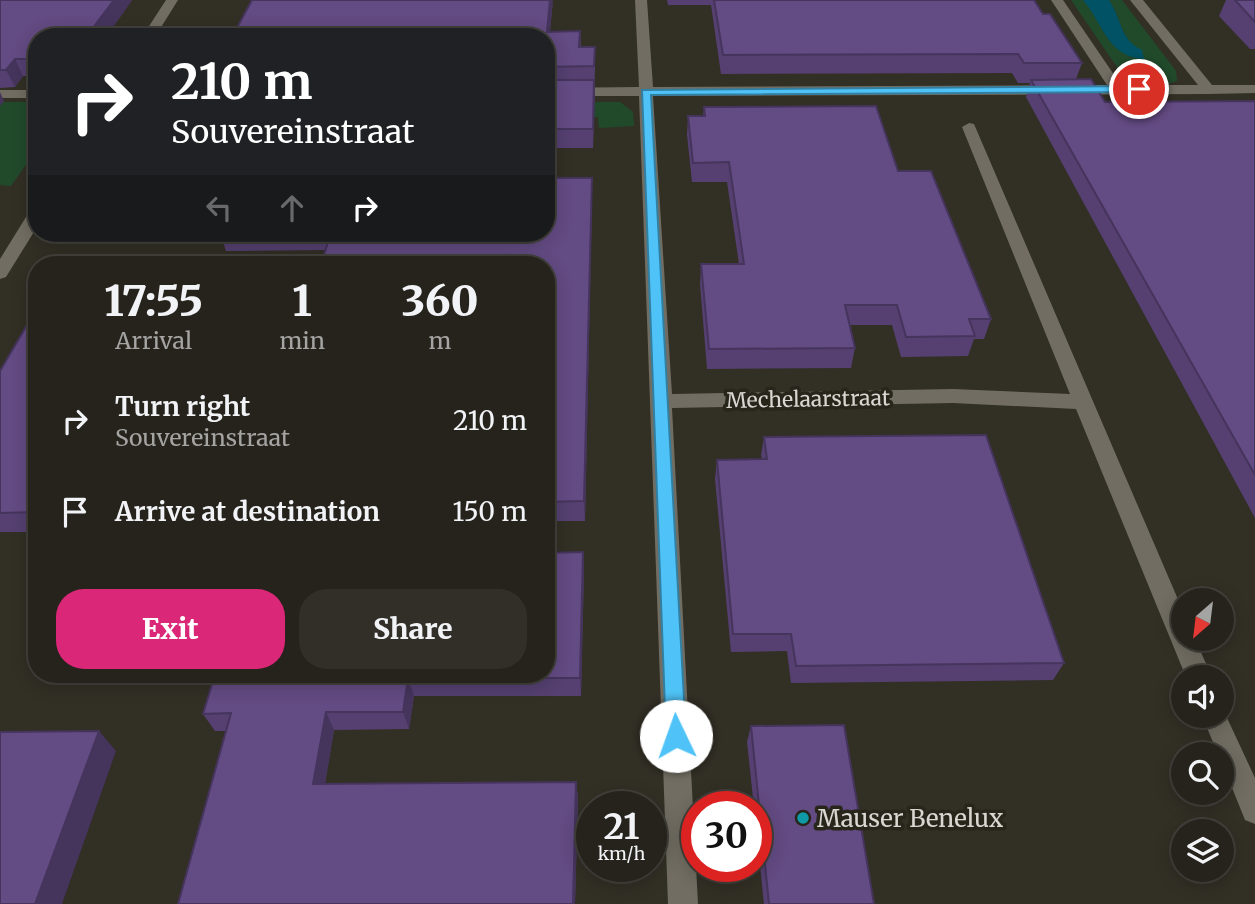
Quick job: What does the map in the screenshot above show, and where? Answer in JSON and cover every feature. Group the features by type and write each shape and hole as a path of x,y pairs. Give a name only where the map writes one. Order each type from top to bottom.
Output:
{"street":[{"path":"154,28 172,0"},
{"path":"641,0 662,401 683,904"},
{"path":"1057,0 1116,89"},
{"path":"1136,0 1209,90"},
{"path":"555,92 1255,89"},
{"path":"0,94 28,94"},
{"path":"969,127 1194,665"},
{"path":"0,273 28,228"},
{"name":"Mechelaarstraat","path":"662,401 953,397 1083,402"},
{"path":"1220,728 1255,810"}],"green space":[{"path":"1071,0 1083,0 1106,36 1119,49 1142,57 1142,51 1125,35 1109,0 1122,0 1176,71 1177,81 1154,85 1138,83 1124,75"},
{"path":"0,102 28,102 28,162 11,186 0,185"},
{"path":"555,102 620,102 633,112 634,126 599,128 598,117 555,118"}],"water":[{"path":"1083,0 1109,0 1125,35 1142,50 1144,59 1132,57 1114,46"}],"building":[{"path":"0,0 114,0 93,28 28,28 28,59 15,59 6,70 0,70"},
{"path":"252,0 550,0 547,28 237,28"},
{"path":"714,0 1034,0 1043,14 1050,14 1082,63 1024,63 1018,54 723,55"},
{"path":"1235,0 1255,0 1255,22"},
{"path":"580,31 579,47 595,47 594,66 555,67 555,32"},
{"path":"1091,79 1105,102 1255,101 1255,475 1031,80"},
{"path":"555,80 594,80 593,129 555,129"},
{"path":"876,106 898,171 931,171 991,319 969,319 975,336 906,337 897,305 845,305 855,348 709,349 701,264 744,264 729,162 693,163 688,116 705,116 704,107"},
{"path":"555,178 592,178 584,501 555,502 555,256 324,256 328,242 555,242"},
{"path":"28,323 28,512 0,513 0,371"},
{"path":"986,435 1064,663 796,666 791,634 733,634 717,460 767,459 764,437"},
{"path":"583,552 580,678 555,678 555,553"},
{"path":"212,683 407,683 403,712 326,712 313,784 576,782 573,904 178,904 231,713 203,714"},
{"name":"Mauser Benelux","path":"844,725 874,904 769,904 767,882 772,882 772,791 758,791 751,726"},
{"path":"99,731 35,904 0,904 0,732"}],"place":[{"name":"Mauser Benelux","path":"803,818"}],"route":[{"path":"676,736 646,92 1139,89"}]}
